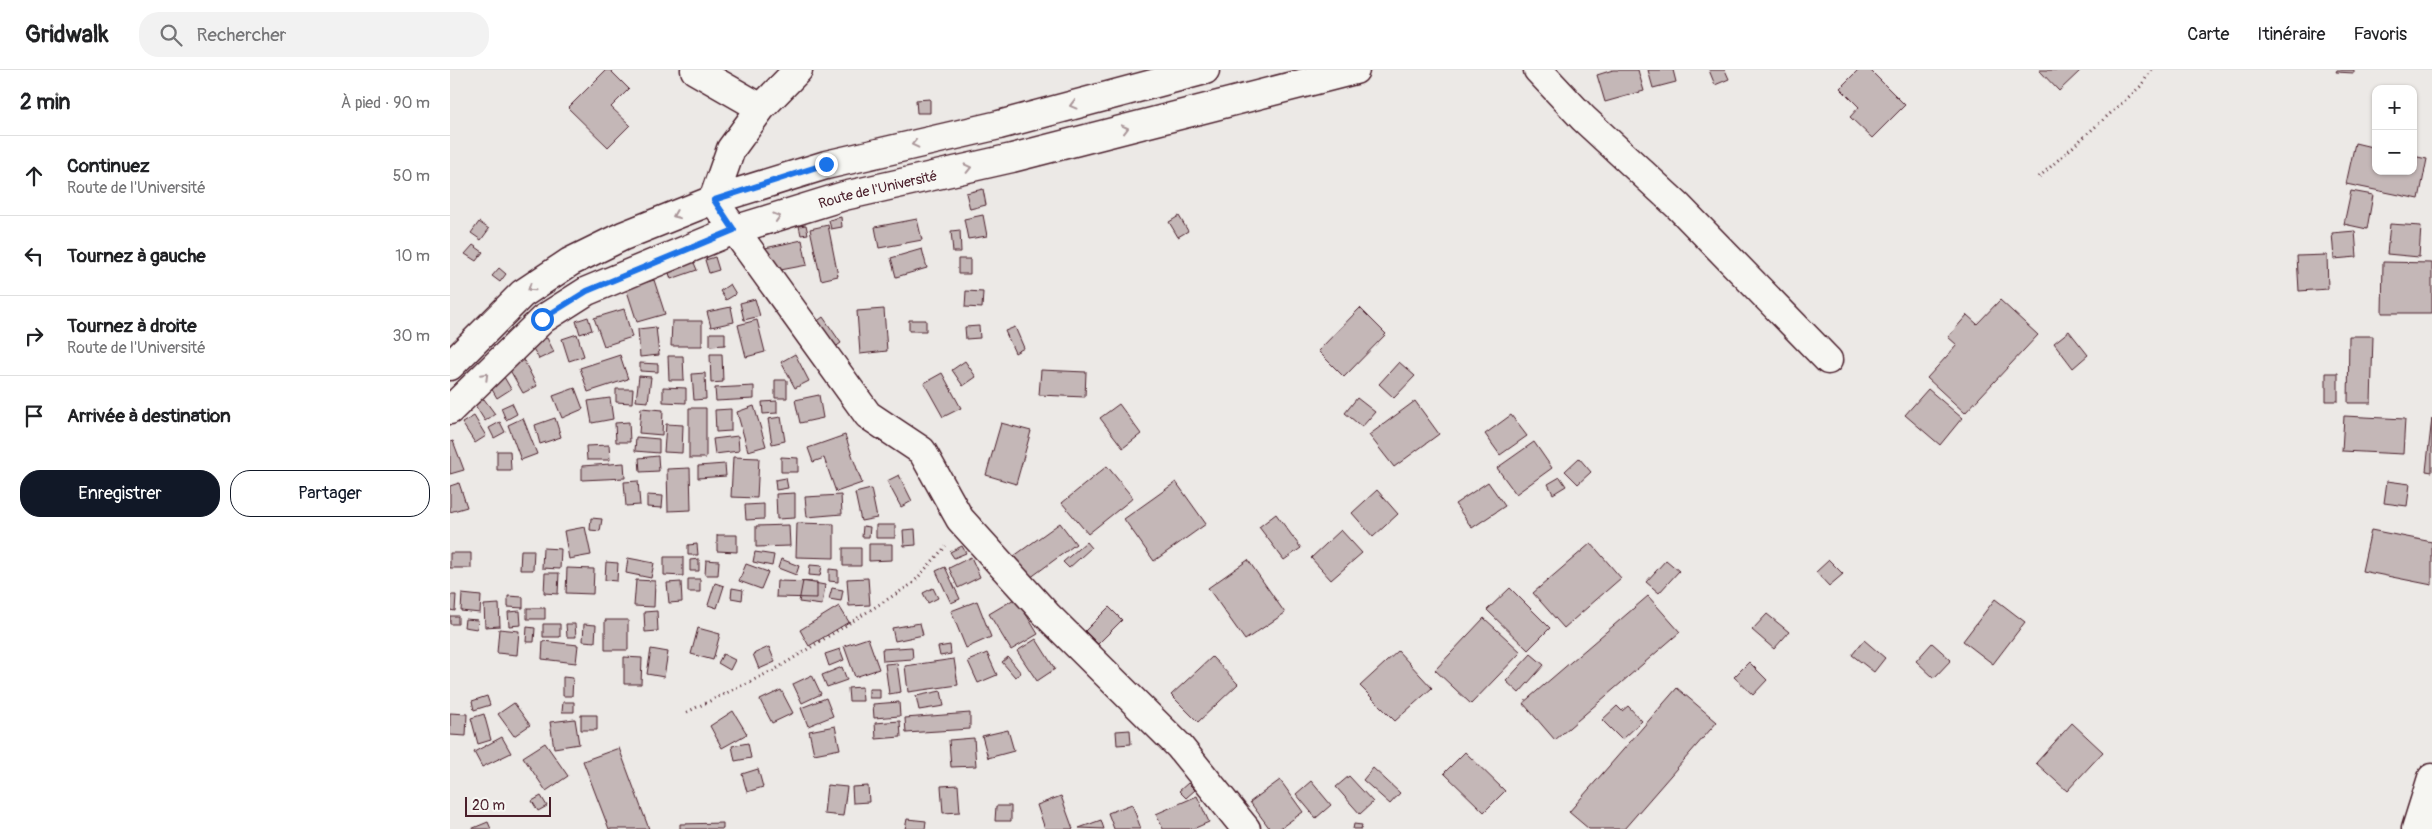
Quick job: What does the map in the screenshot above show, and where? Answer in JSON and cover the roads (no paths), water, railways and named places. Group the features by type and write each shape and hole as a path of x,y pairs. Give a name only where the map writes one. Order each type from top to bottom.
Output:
{"main road":[{"path":"695,70 761,108"},
{"path":"714,200 731,149 761,108 798,70"},
{"path":"450,366 522,294 570,262 623,236 714,200 826,164 999,125 1205,70"},
{"name":"Route de l'Université","path":"450,410 542,319 587,291 734,230 844,196 1012,158 1355,70"},
{"path":"1538,70 1583,118 1678,206 1828,360"},
{"path":"999,125 1012,158"},
{"path":"714,200 868,415 922,451 960,518 1047,615 1179,746 1246,829"},
{"path":"2416,829 2432,778"}]}
